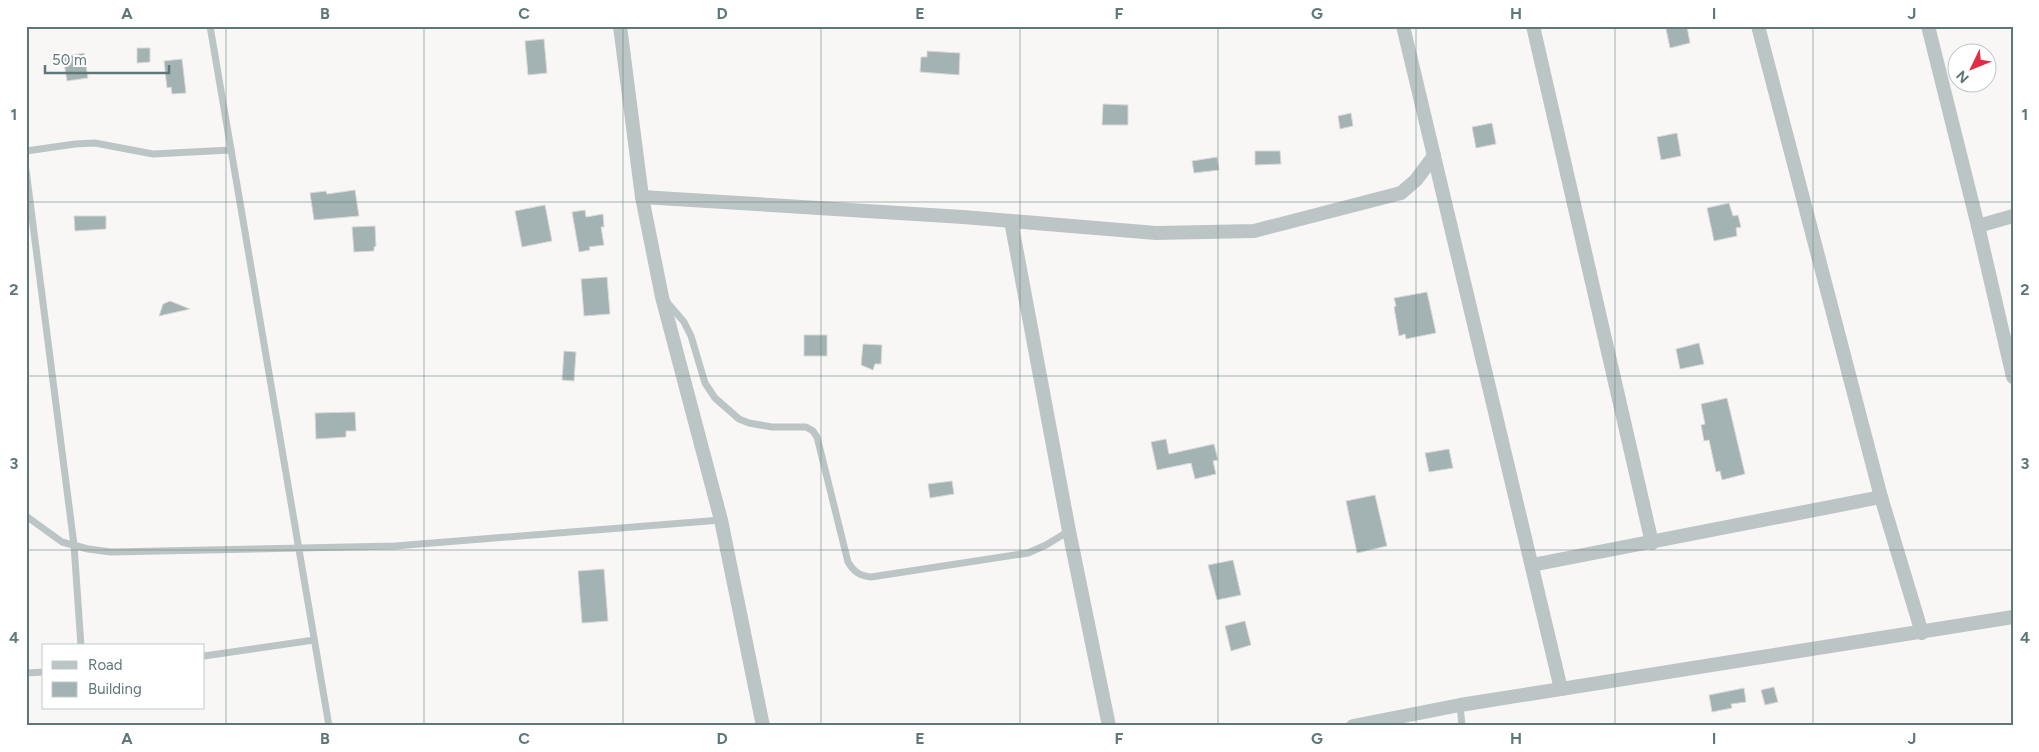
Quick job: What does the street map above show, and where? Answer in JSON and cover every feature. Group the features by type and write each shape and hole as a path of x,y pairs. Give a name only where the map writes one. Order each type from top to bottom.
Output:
{"street":[{"path":"620,26 642,197 662,297 721,520 763,726"},
{"path":"1403,26 1561,689"},
{"path":"1533,26 1652,543"},
{"path":"1758,26 1881,497 1922,633"},
{"path":"1928,26 1978,226 2013,377"},
{"path":"642,197 1011,221 1156,233 1254,230 1401,193 1416,180 1434,156"},
{"path":"1978,226 2013,216"},
{"path":"1011,221 1069,531 1109,726"},
{"path":"1532,565 1881,497"},
{"path":"1353,726 1460,705 1922,633 2013,617"}],"lane":[{"path":"210,26 329,726"},
{"path":"26,151 74,144 96,143 153,154 231,150"},
{"path":"26,170 74,546 81,644"},
{"path":"662,297 684,322 691,336 704,383 715,398 739,419 749,423 772,427 806,427 813,431 817,437 848,562 860,576 871,578 1028,553 1046,546 1069,531"},
{"path":"26,516 62,542 74,546 111,552 396,546 721,520"},
{"path":"205,656 314,640"},
{"path":"26,673 42,672"},
{"path":"1460,705 1462,726"}],"building":[{"path":"1687,26 1690,43 1670,48 1666,29"},
{"path":"544,39 547,73 528,75 525,41"},
{"path":"137,48 150,48 150,62 137,63"},
{"path":"927,51 960,53 959,75 920,72 921,57 927,57"},
{"path":"84,53 88,78 67,81 63,57"},
{"path":"182,59 186,93 172,94 171,87 167,88 164,61"},
{"path":"1103,104 1128,105 1128,125 1102,125"},
{"path":"1351,113 1353,126 1340,129 1338,116"},
{"path":"1492,123 1496,144 1476,148 1472,127"},
{"path":"1677,133 1681,156 1661,160 1657,137"},
{"path":"1255,151 1280,151 1281,164 1255,165"},
{"path":"1217,157 1219,170 1194,173 1192,161"},
{"path":"355,190 359,216 314,220 310,193 326,191 327,194"},
{"path":"1729,203 1733,216 1738,215 1741,227 1736,228 1737,236 1714,241 1707,208"},
{"path":"545,205 552,241 522,247 515,211"},
{"path":"585,210 586,217 603,214 604,227 601,227 604,245 589,247 590,250 579,252 572,212"},
{"path":"74,216 106,216 106,229 75,231"},
{"path":"375,226 376,246 374,251 354,252 352,227"},
{"path":"607,277 610,314 584,316 581,279"},
{"path":"1427,292 1436,333 1406,339 1405,334 1399,336 1394,298"},
{"path":"170,301 190,309 159,316 163,304"},
{"path":"804,335 827,335 827,356 804,356"},
{"path":"1699,343 1704,364 1680,369 1676,349"},
{"path":"863,344 882,345 881,364 875,364 873,370 861,365"},
{"path":"564,351 576,352 574,381 562,380"},
{"path":"1727,398 1745,474 1722,480 1720,471 1716,472 1709,440 1704,441 1701,425 1705,424 1701,404"},
{"path":"355,412 356,431 346,431 346,437 316,439 315,413"},
{"path":"1166,439 1169,454 1214,444 1218,460 1213,461 1216,474 1195,479 1191,463 1157,470 1151,442"},
{"path":"1449,449 1453,468 1429,472 1425,453"},
{"path":"952,481 954,494 930,498 928,484"},
{"path":"1375,495 1387,546 1357,553 1346,501"},
{"path":"1233,560 1241,595 1217,600 1208,565"},
{"path":"604,569 608,621 582,623 578,571"},
{"path":"1245,621 1251,645 1231,651 1225,626"},
{"path":"1774,687 1778,702 1765,705 1761,690"},
{"path":"1744,688 1746,702 1731,704 1732,708 1712,712 1709,695"}]}
